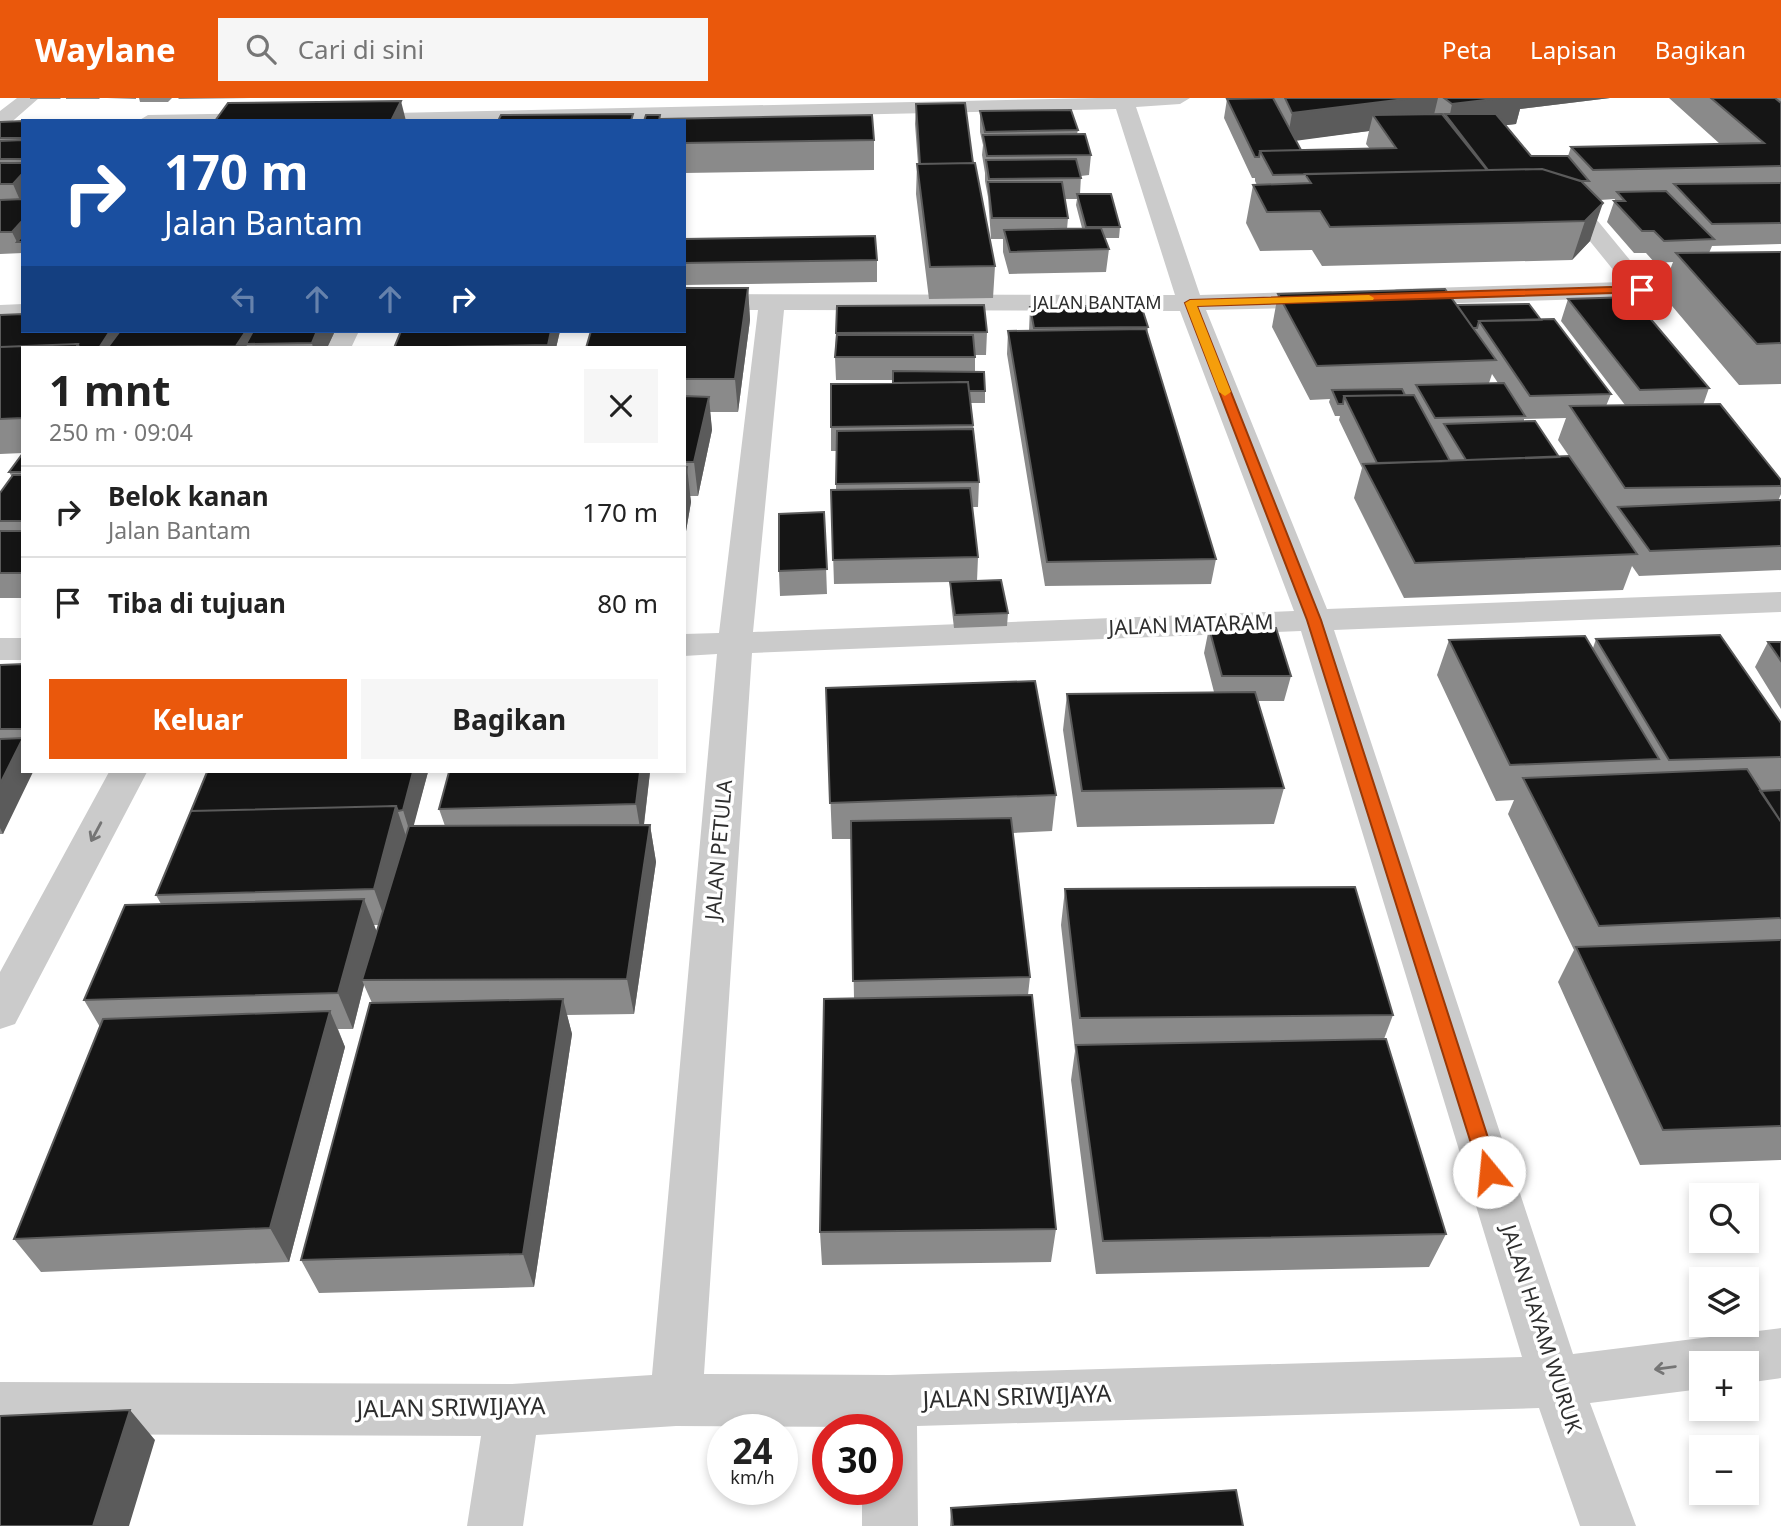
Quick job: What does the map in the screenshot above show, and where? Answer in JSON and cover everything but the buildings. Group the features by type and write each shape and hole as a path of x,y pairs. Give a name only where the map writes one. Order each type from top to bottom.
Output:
{"street":[{"path":"6,124 29,98"},
{"path":"244,119 261,98"},
{"path":"326,118 453,112 1180,98"},
{"name":"JALAN HAYAM WURUK","path":"1124,101 1190,303 1314,620 1556,1382 1608,1526"},
{"path":"1575,208 1639,296"},
{"name":"JALAN BANTAM","path":"686,302 1190,303 1362,298 1639,296 1719,287"},
{"name":"JALAN PETULA","path":"676,1400 736,645 772,301"},
{"path":"0,313 21,312"},
{"name":"JALAN MATARAM","path":"686,645 1781,602"},
{"path":"0,649 21,649"},
{"path":"0,1012 127,773"},
{"name":"JALAN SRIWIJAYA","path":"0,1408 512,1410 676,1400 890,1401 1556,1382 1781,1353"},
{"path":"890,1401 890,1526"},
{"path":"495,1526 512,1410"}],"slow traffic":[{"path":"1225,392 1190,303 1369,298"}],"route":[{"path":"1489,1172 1314,620 1190,303 1642,290"}]}
